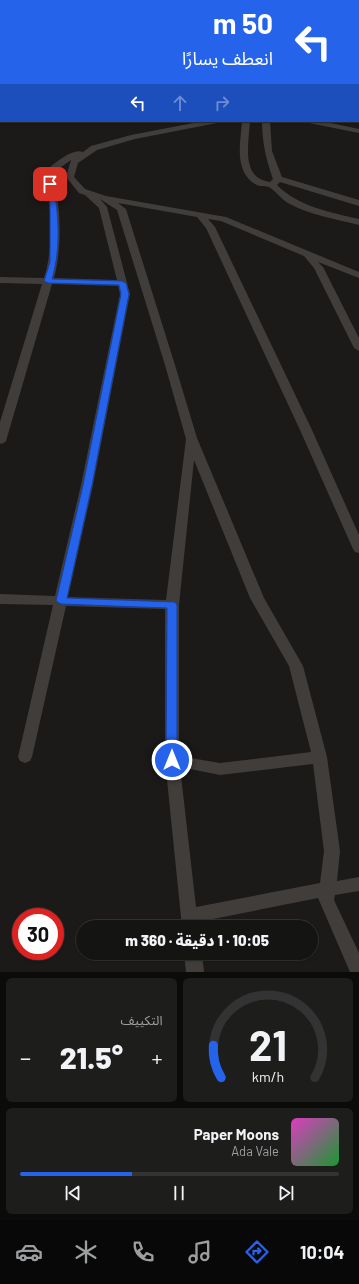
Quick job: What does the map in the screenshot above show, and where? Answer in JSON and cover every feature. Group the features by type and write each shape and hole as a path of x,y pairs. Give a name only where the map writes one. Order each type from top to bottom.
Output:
{"street":[{"path":"0,441 54,262 54,204 50,184 53,169 70,157 94,148 142,136 212,122"},
{"path":"246,122 243,158 245,168 259,182 275,182 359,196"},
{"path":"266,122 268,153 275,182 280,194 292,202 317,211 359,222"},
{"path":"314,122 359,131"},
{"path":"94,148 74,162 70,177 82,191 105,198 224,219 359,275"},
{"path":"275,182 359,203"},
{"path":"25,757 87,485 125,294 102,206 88,193"},
{"path":"105,198 121,209 170,365 191,438 257,598 296,666 320,757 332,851 326,900 359,972"},
{"path":"199,214 210,227 306,430 359,549"},
{"path":"304,253 318,266 359,348"},
{"path":"343,269 359,270"},
{"path":"0,280 122,283"},
{"path":"190,920 172,760 172,605 191,438"},
{"path":"0,599 172,605"},
{"path":"172,760 220,769 320,757"},
{"path":"198,920 327,889 359,884"},
{"path":"194,960 195,972"}],"route":[{"path":"50,184 54,204 54,262 48,281 122,283 125,294 87,485 61,601 172,605 172,760"}]}
